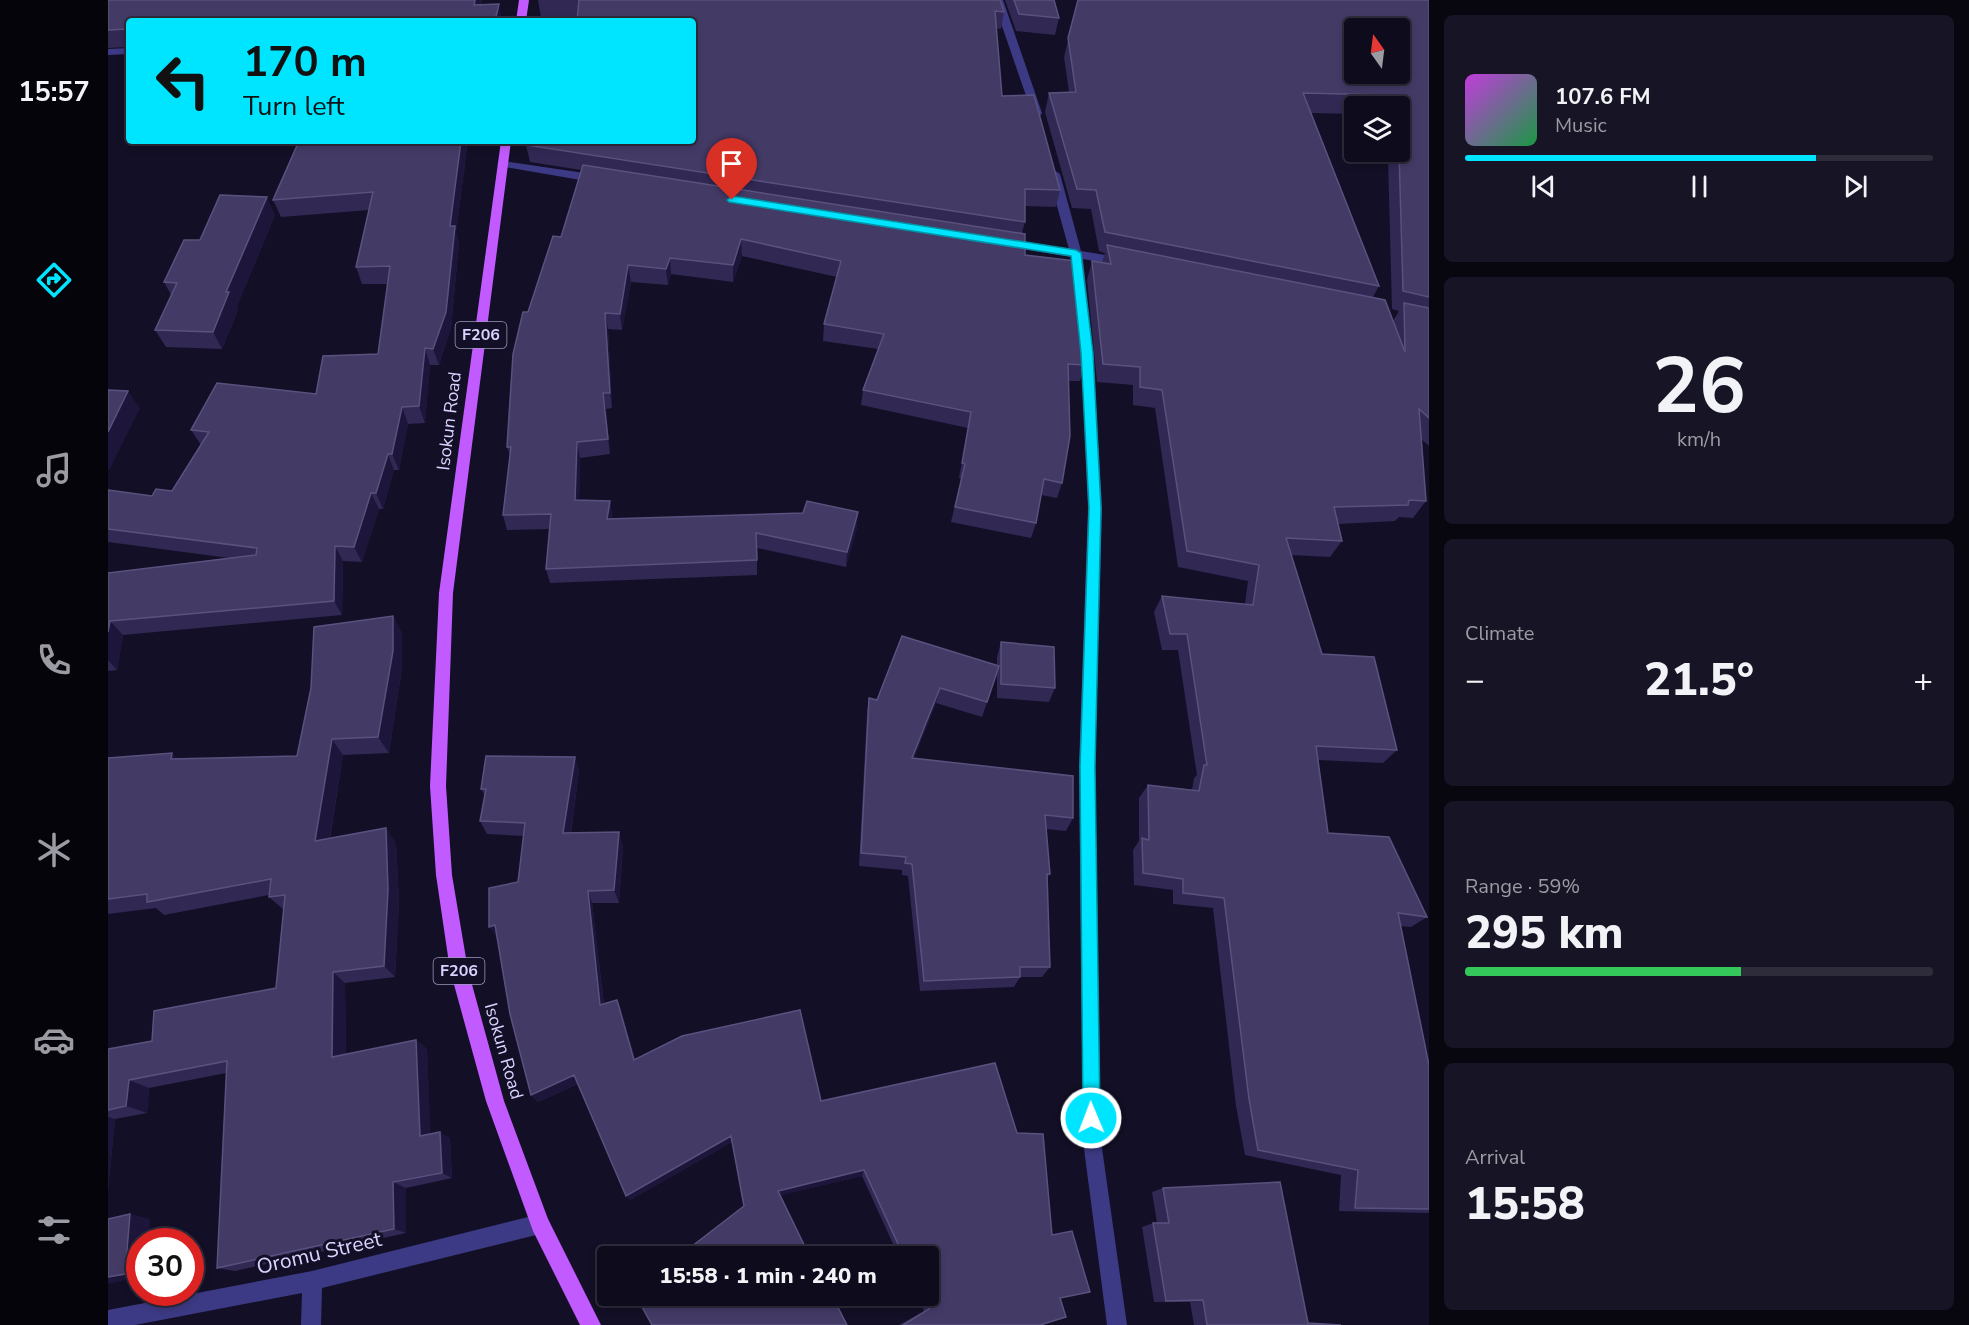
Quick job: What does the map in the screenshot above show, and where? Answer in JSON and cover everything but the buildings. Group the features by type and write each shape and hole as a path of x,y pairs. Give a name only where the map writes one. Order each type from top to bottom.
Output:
{"main road":[{"path":"521,18 524,0"},
{"name":"Isokun Road","path":"506,144 446,593 438,786 444,875 459,970 495,1101 540,1224 591,1325"}],"street":[{"path":"998,0 1041,126"},
{"path":"108,52 126,51"},
{"path":"1051,161 1076,253 1087,353 1095,508 1087,767 1092,1141 1117,1325"},
{"path":"504,164 609,181"},
{"path":"994,240 1135,265"},
{"name":"Oromu Street","path":"108,1320 312,1281 540,1224"},
{"path":"311,1325 312,1281"}],"route":[{"path":"732,200 1076,253 1087,353 1095,508 1087,767 1091,1118"}]}
